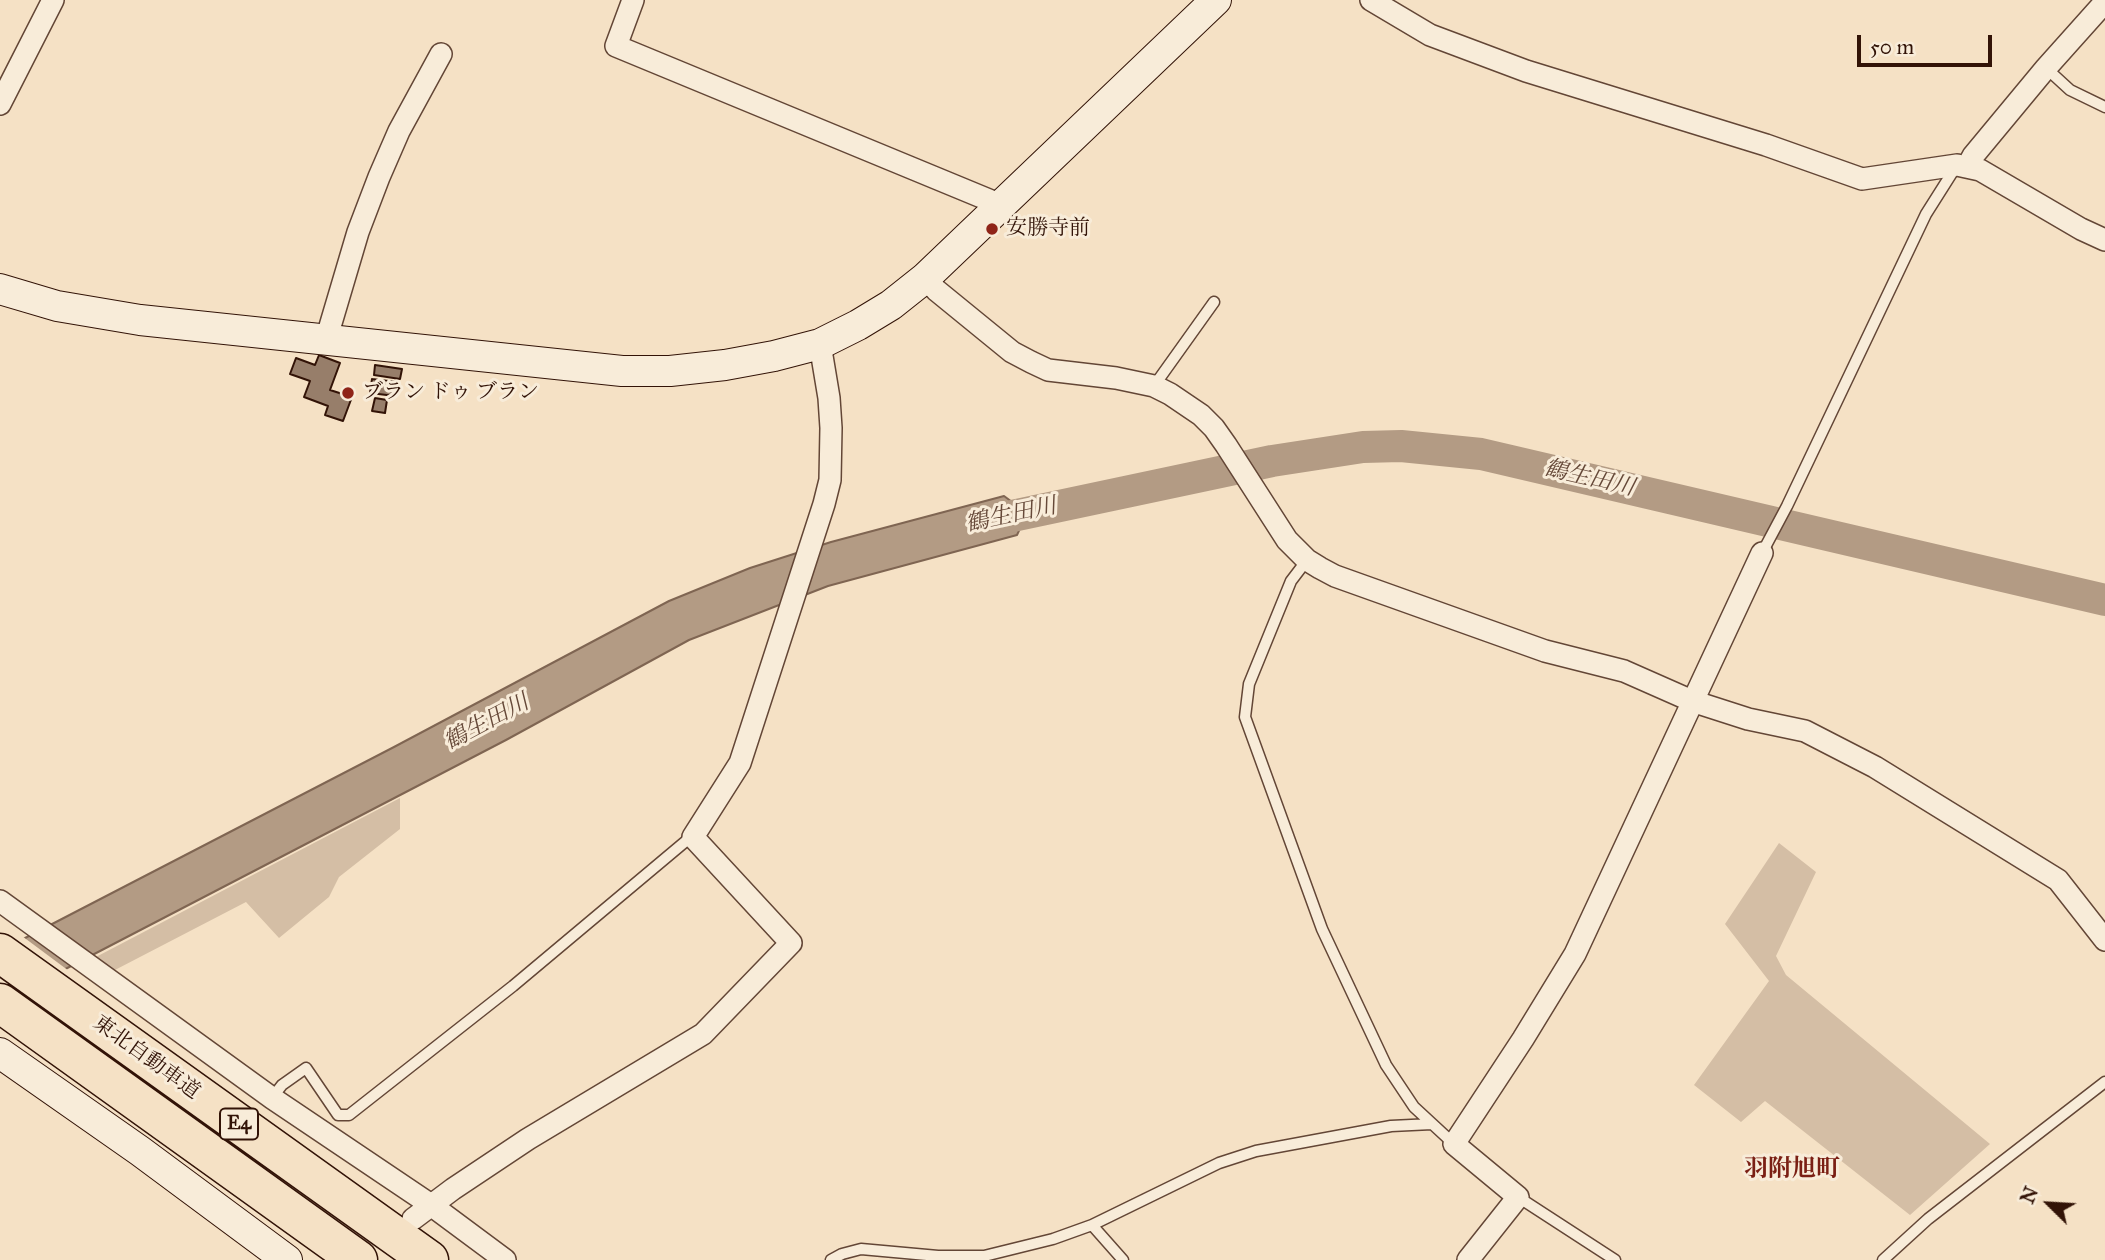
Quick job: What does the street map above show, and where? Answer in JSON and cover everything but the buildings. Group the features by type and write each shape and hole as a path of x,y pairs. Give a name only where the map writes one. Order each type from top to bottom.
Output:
{"highway":[{"name":"東北自動車道","path":"0,953 429,1260"},
{"name":"東北自動車道","path":"3,1005 358,1260"}],"street":[{"path":"0,104 53,0"},
{"path":"634,0 616,46 1002,205"},
{"path":"0,289 57,306 140,320 622,371 670,371 774,356 820,344 858,326 891,305 925,278 1216,0"},
{"path":"1371,0 1430,35 1526,71 1766,145 1862,179 1962,166 1998,179 2081,229 2105,240"},
{"path":"1962,166 2105,2"},
{"path":"326,340 358,232 379,177 441,54"},
{"path":"925,278 1012,352 1031,362 1048,370 1116,378 1154,386 1201,415 1226,445 1287,540 1307,560 1335,576 1545,651 1624,671 1692,701 1748,719 1805,731 1875,767 2058,880 2105,940"},
{"path":"413,1219 528,1139 703,1034 791,943 694,837 740,763 824,504 831,463 829,398 820,344"},
{"path":"1468,1260 1518,1197 1454,1144 1575,954 1766,546"},
{"path":"0,901 272,1098 431,1205 505,1260"},
{"path":"0,1053 140,1151 287,1260"}],"lane":[{"path":"2046,68 2070,90 2105,107"},
{"path":"1766,546 1926,214 1962,166"},
{"path":"1154,386 1214,302"},
{"path":"1307,560 1291,581 1249,684 1245,717 1322,929 1386,1065 1414,1107 1454,1144"},
{"path":"272,1098 282,1085 306,1068 338,1115 349,1115 513,986 694,837"},
{"path":"1883,1260 1928,1219 2105,1082"},
{"path":"831,1260 861,1249 938,1256 984,1256 1053,1239 1091,1225 1219,1163 1256,1151 1391,1126 1432,1124"},
{"path":"1518,1197 1615,1260"},
{"path":"1091,1225 1123,1260"}],"shaded area":[{"path":"400,798 400,829 339,877 329,897 279,938 246,902 113,971 94,958"},
{"path":"1779,843 1816,872 1776,956 1786,975 1990,1144 1910,1215 1765,1101 1741,1122 1694,1085 1769,981 1725,924"}],"water":[{"path":"1004,496 1027,513 1017,535 828,586 689,640 506,740 0,1003 0,951 669,601 750,568 831,542"}],"pier":[{"path":"22,936 69,971 0,1006 0,947"}],"waterway":[{"name":"鶴生田川","path":"984,522 1272,461 1363,447 1401,446 1481,454 2105,600"}],"place":[{"name":"安勝寺前","path":"992,229"},
{"name":"ブラン ドゥ ブラン","path":"348,393"}],"district":[{"name":"羽附旭町","path":"1792,1170"}]}
